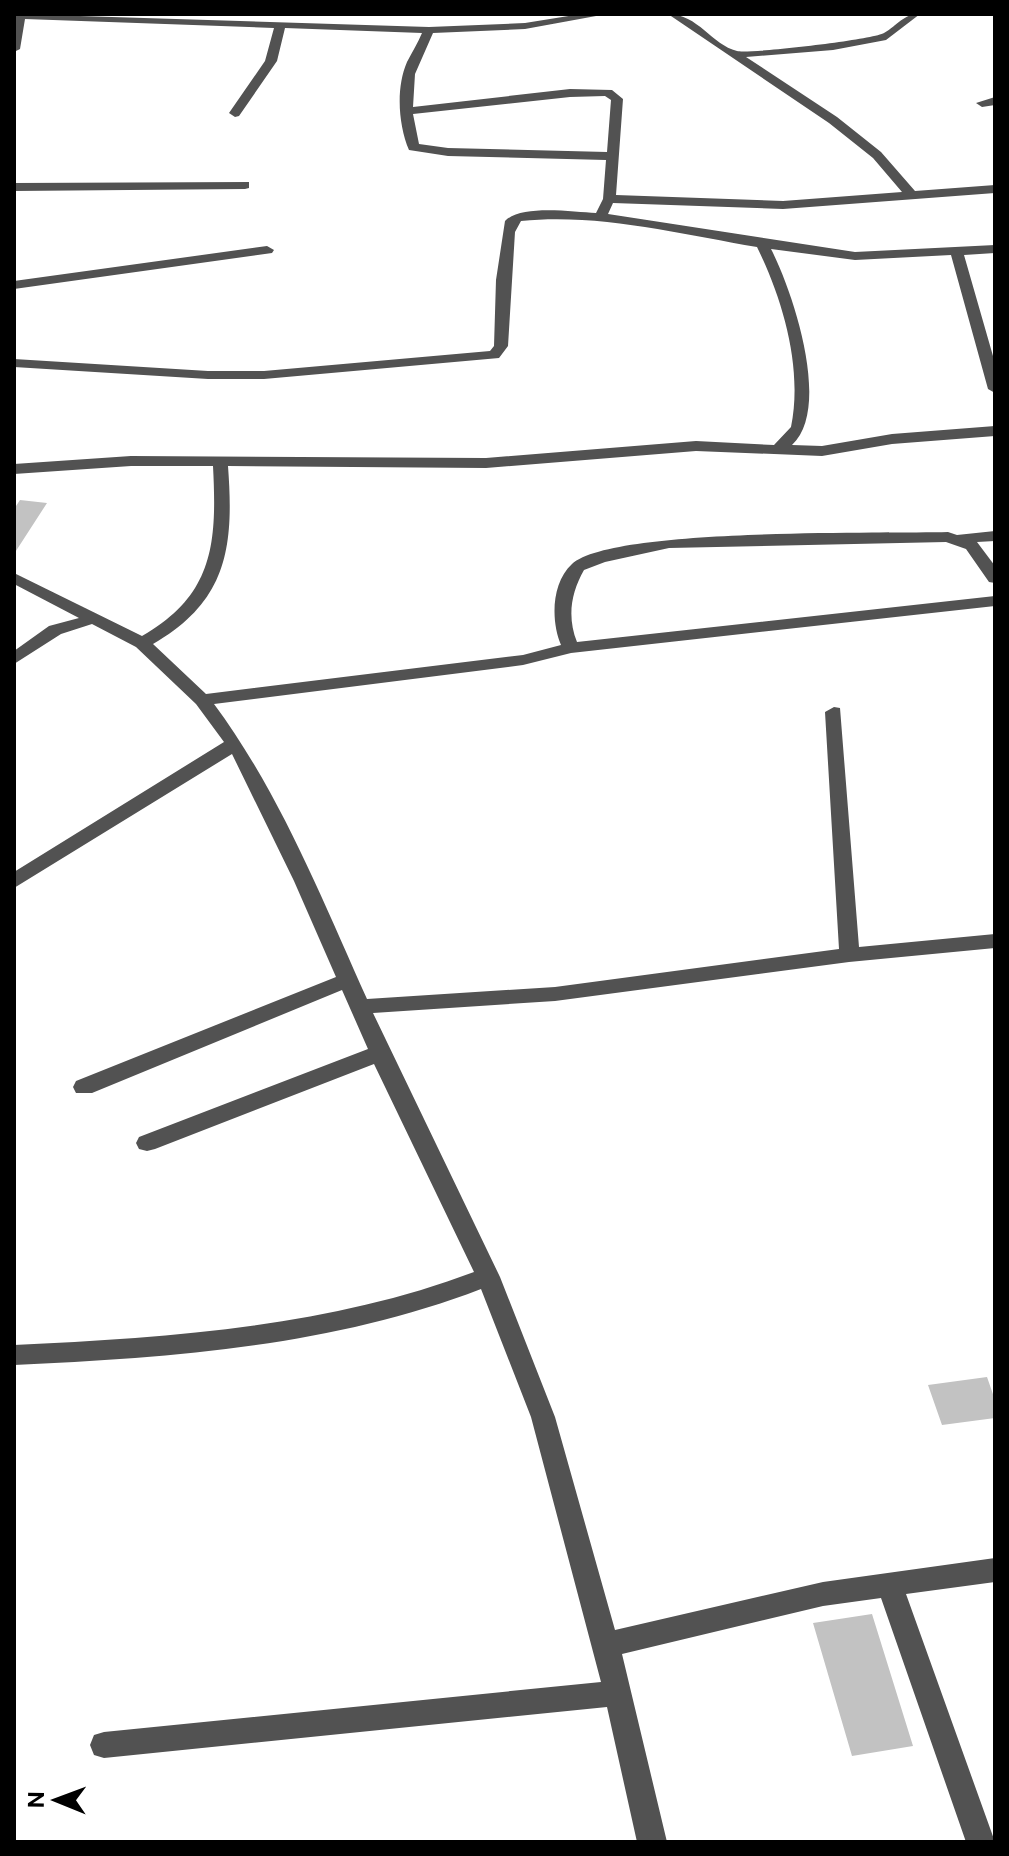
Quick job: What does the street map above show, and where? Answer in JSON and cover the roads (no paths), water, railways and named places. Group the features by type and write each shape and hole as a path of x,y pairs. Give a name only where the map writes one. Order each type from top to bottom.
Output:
{"street":[{"path":"14,49 21,15 429,30 525,26 602,14"},
{"path":"673,14 855,137 877,155 911,195"},
{"path":"732,55 833,47 886,37 915,14"},
{"path":"235,113 271,61 280,26"},
{"path":"429,30 424,46 413,62 405,100 412,143 417,149 613,156"},
{"path":"408,111 570,93 608,92 617,99 609,199 600,217"},
{"path":"14,187 245,185"},
{"path":"609,199 783,205 995,189"},
{"path":"14,363 264,375 494,355 501,346 508,232 517,217 600,217 855,256 995,249"},
{"path":"762,244 775,266 796,340 800,379 800,426 778,449"},
{"path":"14,285 267,250"},
{"path":"956,250 995,389"},
{"path":"14,469 131,461 432,465 542,460 696,446 831,451 892,439 995,431"},
{"path":"142,643 170,630 186,617 200,599 212,572 222,541 220,461"},
{"path":"571,648 565,637 562,614 566,589 578,567 640,547 698,541 995,536"},
{"path":"956,539 978,551 995,578"},
{"path":"14,578 142,643 202,700 234,744 304,881 380,1053 488,1277 543,1417 606,1645 652,1842"},
{"path":"202,700 523,660 571,648 995,601"},
{"path":"55,630 64,604"},
{"path":"14,659 55,630 93,619"},
{"path":"834,712 849,955"},
{"path":"14,881 234,744"},
{"path":"360,1007 555,994 849,955 995,941"},
{"path":"84,1087 348,980"},
{"path":"147,1143 380,1053"},
{"path":"14,1355 151,1349 265,1333 377,1313 488,1277"},
{"path":"606,1645 823,1594 995,1570"},
{"path":"890,1587 981,1842"},
{"path":"104,1745 618,1693"}]}
